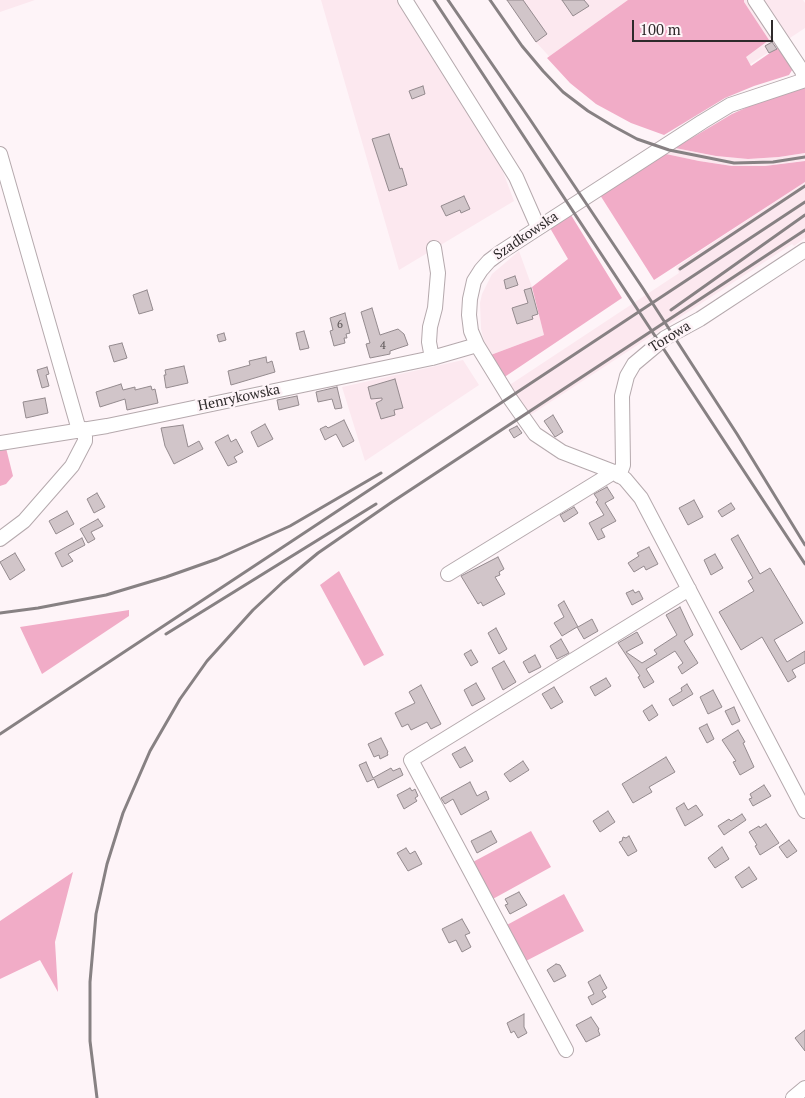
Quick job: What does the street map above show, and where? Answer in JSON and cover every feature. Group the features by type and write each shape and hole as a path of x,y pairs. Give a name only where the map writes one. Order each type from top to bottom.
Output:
{"street":[{"path":"404,0 516,177 538,227"},
{"path":"756,0 802,71 805,80"},
{"name":"Szadkowska","path":"805,80 730,105 538,227 489,261 474,281 469,315 477,345 509,397 535,434 562,452 617,474 631,485 644,502 805,811"},
{"path":"0,154 84,441 72,466 24,521 0,539"},
{"path":"432,358 430,327 436,308 438,272 434,248"},
{"name":"Torowa","path":"617,474 623,466 622,396 634,364 665,338 700,319 805,250"},
{"name":"Henrykowska","path":"0,443 82,430 432,358 477,345"},
{"path":"448,574 617,474"},
{"path":"566,1050 411,760 689,589"},
{"path":"793,1098 805,1088"}],"shaded area":[{"path":"0,0 35,0 0,12"},
{"path":"321,0 400,0 502,164 502,169 514,201 399,270"},
{"path":"507,0 803,0 805,3 805,28 653,129 568,77 536,42"},
{"path":"628,0 744,0 769,40 746,57 751,66 780,46 794,67 789,75 725,98 664,135 631,123 596,104 570,83 547,58"},
{"path":"805,88 805,153 748,159 716,156 675,148 732,114 752,105"},
{"path":"675,148 716,156 748,159 805,153 805,161 765,166 732,166 666,154"},
{"path":"666,154 732,166 765,166 805,161 805,182 654,280 600,195"},
{"path":"805,182 805,238 794,246 792,244 529,416 508,386 679,273 676,267"},
{"path":"571,215 622,298 503,378 488,356 544,335 532,287 568,259 550,228"},
{"path":"519,251 532,287 544,335 488,356 481,329 480,303 482,294 492,274"},
{"path":"463,360 479,385 365,461 342,387"},
{"path":"6,448 13,476 6,484 0,486 0,449"},
{"path":"339,571 384,655 364,666 320,585"},
{"path":"129,610 129,616 42,674 20,627"},
{"path":"531,831 551,867 491,900 471,863"},
{"path":"73,872 55,942 58,992 40,960 0,979 0,921"},
{"path":"564,894 584,931 524,962 505,926"}],"building":[{"path":"507,0 523,0 547,34 536,42"},
{"path":"562,0 584,0 589,6 573,16"},
{"path":"772,42 777,49 769,53 765,46"},
{"path":"423,86 425,94 412,99 409,91"},
{"path":"389,134 407,185 389,191 372,139"},
{"path":"464,196 470,209 461,213 460,210 446,216 441,206"},
{"path":"515,276 518,285 506,289 504,280"},
{"path":"531,288 538,314 532,316 533,319 517,324 512,308 528,303 524,290"},
{"path":"147,290 153,310 139,314 133,295"},
{"path":"372,308 380,335 398,329 404,334 408,345 390,351 390,354 370,358 366,344 370,343 361,312"},
{"path":"345,313 350,333 346,334 347,338 344,338 345,343 334,346 330,331 333,330 330,318"},
{"path":"304,331 309,348 300,350 296,333"},
{"path":"224,333 226,340 219,342 217,335"},
{"path":"122,343 127,358 114,362 109,346"},
{"path":"266,357 267,363 272,361 275,372 231,385 228,371 250,365 249,361"},
{"path":"184,366 188,383 166,388 165,370"},
{"path":"47,367 49,374 46,375 49,386 42,388 37,370"},
{"path":"395,379 403,408 394,410 395,415 381,419 376,403 382,400 382,398 371,399 368,387"},
{"path":"121,384 123,390 135,387 135,390 151,386 152,390 155,389 158,403 127,410 125,399 100,407 96,392"},
{"path":"337,387 342,408 335,409 332,399 318,402 316,392"},
{"path":"297,396 299,405 279,410 277,400"},
{"path":"45,398 48,413 26,418 23,402"},
{"path":"553,415 563,432 555,437 544,421"},
{"path":"344,420 354,441 343,447 336,434 325,440 320,429 326,426 328,428"},
{"path":"265,424 273,439 258,447 251,432"},
{"path":"183,425 188,447 199,441 203,449 174,464 165,446 161,428"},
{"path":"517,426 522,433 514,438 509,430"},
{"path":"228,435 231,442 236,439 243,452 234,457 237,462 228,466 215,442"},
{"path":"607,487 614,498 605,503 616,521 601,529 605,537 598,540 589,523 604,515 596,502 598,500 594,494"},
{"path":"97,493 105,507 94,513 87,499"},
{"path":"694,500 703,517 688,525 679,508"},
{"path":"731,503 735,509 722,517 718,511"},
{"path":"574,507 578,513 564,522 560,515"},
{"path":"67,511 74,524 56,534 49,521"},
{"path":"98,519 103,526 91,532 95,539 88,543 80,529"},
{"path":"738,535 760,574 770,568 803,623 774,640 787,662 805,651 805,663 792,670 796,677 788,682 762,637 741,650 719,612 754,591 748,581 753,578 731,539"},
{"path":"82,538 85,545 68,554 73,561 62,567 55,553"},
{"path":"649,547 658,564 646,570 644,566 634,572 628,563 639,556 637,553"},
{"path":"15,553 25,570 10,580 0,562"},
{"path":"715,554 723,568 711,575 704,560"},
{"path":"498,557 504,569 499,572 500,575 495,577 505,594 483,606 481,602 478,604 461,576"},
{"path":"633,590 635,593 639,591 643,599 632,605 626,593"},
{"path":"564,601 578,627 592,619 598,631 584,639 577,627 562,636 554,623 564,617 558,605"},
{"path":"680,607 693,635 684,641 698,663 682,674 678,667 683,663 675,651 646,669 654,682 644,688 638,677 640,676 618,643 637,632 643,643 626,652 642,663 657,654 654,650 677,635 666,615"},
{"path":"496,628 507,649 499,654 488,633"},
{"path":"561,639 569,653 557,659 550,646"},
{"path":"471,650 478,662 471,666 464,654"},
{"path":"535,655 541,667 529,673 523,662"},
{"path":"504,661 516,682 503,690 492,668"},
{"path":"606,678 611,686 595,696 590,687"},
{"path":"476,683 485,699 472,706 464,690"},
{"path":"687,684 693,694 673,706 669,699 682,691 681,688"},
{"path":"421,685 441,724 431,729 427,722 411,730 408,724 402,727 395,713 415,703 409,692"},
{"path":"554,687 563,702 551,709 542,694"},
{"path":"713,690 722,707 708,714 700,697"},
{"path":"652,705 658,715 649,721 643,711"},
{"path":"734,707 740,721 732,725 725,711"},
{"path":"707,724 714,739 707,743 699,728"},
{"path":"738,730 745,742 743,743 754,767 740,775 733,762 736,761 722,740"},
{"path":"381,738 388,755 380,759 379,755 374,757 368,744"},
{"path":"465,747 473,761 460,768 452,754"},
{"path":"666,757 675,772 649,787 652,792 633,803 622,784"},
{"path":"523,761 529,770 510,782 504,774"},
{"path":"366,762 373,778 391,768 393,771 400,768 403,775 378,788 374,779 367,782 359,765"},
{"path":"470,782 477,796 486,791 489,799 461,815 453,799 445,804 441,798"},
{"path":"764,785 771,796 753,806 749,799 752,798 750,794"},
{"path":"410,788 412,791 415,789 418,796 415,798 417,801 404,809 397,795"},
{"path":"684,803 688,810 696,805 703,815 685,826 676,808"},
{"path":"608,811 615,822 600,832 593,821"},
{"path":"742,814 746,820 724,835 718,826"},
{"path":"766,824 779,843 760,855 755,846 757,845 749,832"},
{"path":"491,831 497,842 477,853 471,841"},
{"path":"629,836 637,851 628,856 619,842 622,841 623,837"},
{"path":"789,840 797,851 787,858 779,847"},
{"path":"722,847 729,859 715,868 708,858"},
{"path":"406,848 410,854 415,851 422,864 408,871 397,853"},
{"path":"749,867 757,879 742,888 735,877"},
{"path":"519,892 527,905 510,914 505,905 508,904 505,899"},
{"path":"462,919 470,933 465,935 471,947 462,952 456,940 449,943 442,929"},
{"path":"556,964 560,965 566,976 554,982 547,970"},
{"path":"600,975 607,988 602,991 606,997 592,1005 588,997 594,994 588,982"},
{"path":"524,1014 524,1027 527,1033 518,1038 514,1031 511,1033 507,1023"},
{"path":"591,1017 599,1029 600,1035 586,1042 576,1025"},
{"path":"805,1030 805,1051 795,1038"}],"railway":[{"path":"434,0 805,564"},
{"path":"448,0 642,287 737,434 805,545"},
{"path":"490,0 522,46 563,92 588,111 637,139 669,150 734,163 773,162 805,157"},
{"path":"680,269 805,186"},
{"path":"0,734 805,202"},
{"path":"671,310 805,215"},
{"path":"97,1098 90,1041 90,982 96,914 107,864 123,813 150,751 180,699 207,661 253,610 318,553 392,502 805,230"},
{"path":"0,613 106,595 217,559 290,526 381,473"},
{"path":"166,634 376,504"}]}
